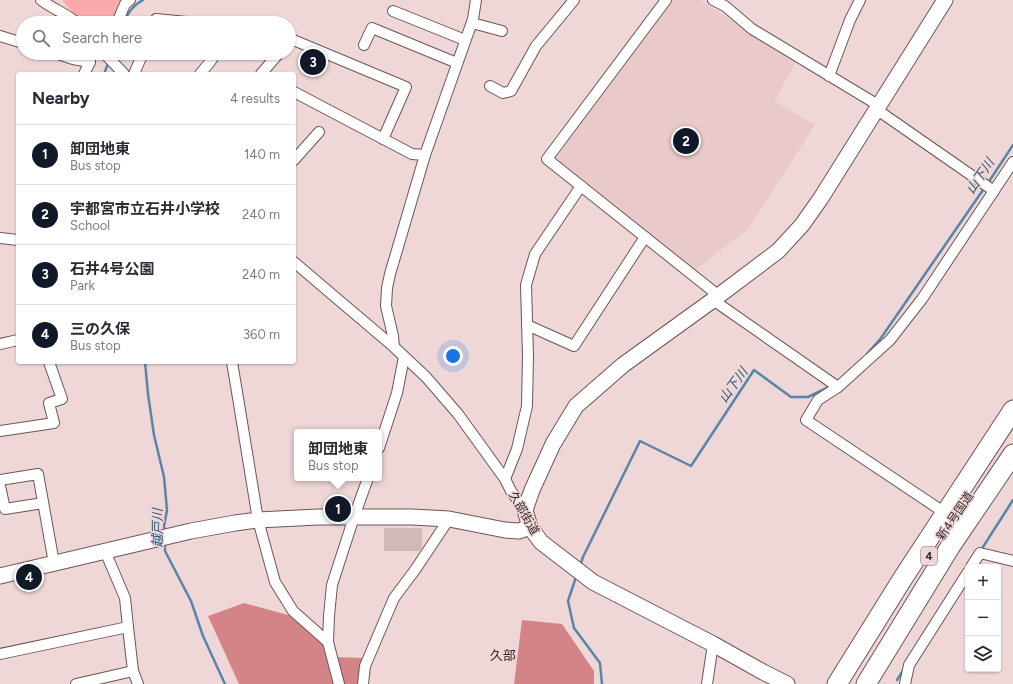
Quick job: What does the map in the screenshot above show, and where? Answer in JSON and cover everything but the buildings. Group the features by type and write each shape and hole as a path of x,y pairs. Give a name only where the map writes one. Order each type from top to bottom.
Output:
{"highway":[{"path":"837,684 945,513 1013,410"},
{"name":"新4号国道","path":"850,684 940,539 1013,431"},
{"name":"新4号国道","path":"866,684 950,547 1013,454"},
{"path":"877,684 987,510 1013,472"}],"street":[{"path":"41,0 64,16"},
{"path":"120,16 125,4 130,0"},
{"path":"394,347 386,306 386,288 425,155 472,23 476,0"},
{"path":"490,86 503,93 512,91 536,46 574,0"},
{"path":"666,0 547,159 645,237 716,298 838,387"},
{"path":"713,0 725,6 752,29 877,107 994,191"},
{"path":"829,76 850,20 860,0"},
{"path":"525,510 532,490 553,444 576,406 623,365 778,251 802,225 821,198 945,0"},
{"path":"394,11 466,40"},
{"path":"472,23 502,32"},
{"path":"364,45 372,28 457,62"},
{"path":"0,36 16,41"},
{"path":"296,41 406,87 383,139"},
{"path":"79,60 90,62 85,72"},
{"path":"110,60 122,72"},
{"path":"135,72 140,60"},
{"path":"202,72 211,60"},
{"path":"263,72 273,60"},
{"path":"296,93 412,154 425,155"},
{"path":"296,158 319,132"},
{"path":"945,513 806,420 818,400 838,387 890,340 922,299 1013,162"},
{"path":"505,479 517,449 527,406 528,356 526,285 536,254 581,186"},
{"path":"527,325 574,346 645,237"},
{"path":"0,238 16,240"},
{"name":"久部街道","path":"296,264 394,347 426,377 458,414 505,479 511,491 525,510 530,527 542,542 593,582 787,684"},
{"path":"0,344 16,340"},
{"path":"382,439 397,393 404,357"},
{"path":"0,431 54,423 49,403 62,399 50,364"},
{"path":"232,364 258,520 275,582 293,611 328,642"},
{"path":"0,480 38,474 54,563"},
{"path":"339,684 328,642 332,585 367,481"},
{"path":"0,486 5,509 43,503"},
{"path":"0,576 179,534 258,520 318,517 417,517 449,519 504,530 519,531 530,527"},
{"path":"363,684 365,666 394,598 415,570 449,519"},
{"path":"105,551 125,598 133,671 138,684"},
{"path":"973,564 980,553 1013,561"},
{"path":"905,684 909,665 965,577"},
{"path":"0,654 128,627"},
{"path":"707,684 713,644"},
{"path":"76,684 133,671"}],"shaded area":[{"path":"62,0 121,0 115,16 75,16"},
{"path":"673,0 700,0 796,62 774,101 815,125 748,229 695,270 556,158"},
{"path":"311,52 323,57 315,73 303,68"},
{"path":"244,603 303,619 334,657 365,658 361,684 239,684 208,616"},
{"path":"522,620 562,624 594,671 594,684 514,684"}],"waterway":[{"name":"越戸川","path":"127,16 131,10 143,0"},
{"name":"越戸川","path":"105,72 109,61"},
{"name":"山下川","path":"988,183 1013,145"},
{"name":"山下川","path":"867,354 881,338 985,187"},
{"name":"越戸川","path":"145,364 154,435 164,477 167,510 164,526 165,531"},
{"name":"山下川","path":"580,566 640,441 691,466 754,370 791,397 808,397 831,386"},
{"path":"981,550 1013,500"},
{"name":"越戸川","path":"165,542 165,551 191,601 203,636 225,684"},
{"name":"山下川","path":"576,577 568,601 574,628 600,663 602,684"},
{"path":"897,680 904,669"}],"place":[{"name":"石井4号公園","path":"313,62"},
{"name":"宇都宮市立石井小学校","path":"686,141"},
{"name":"卸団地東","path":"338,509"},
{"name":"三の久保","path":"29,577"}],"district":[{"name":"久部","path":"503,655"}]}
